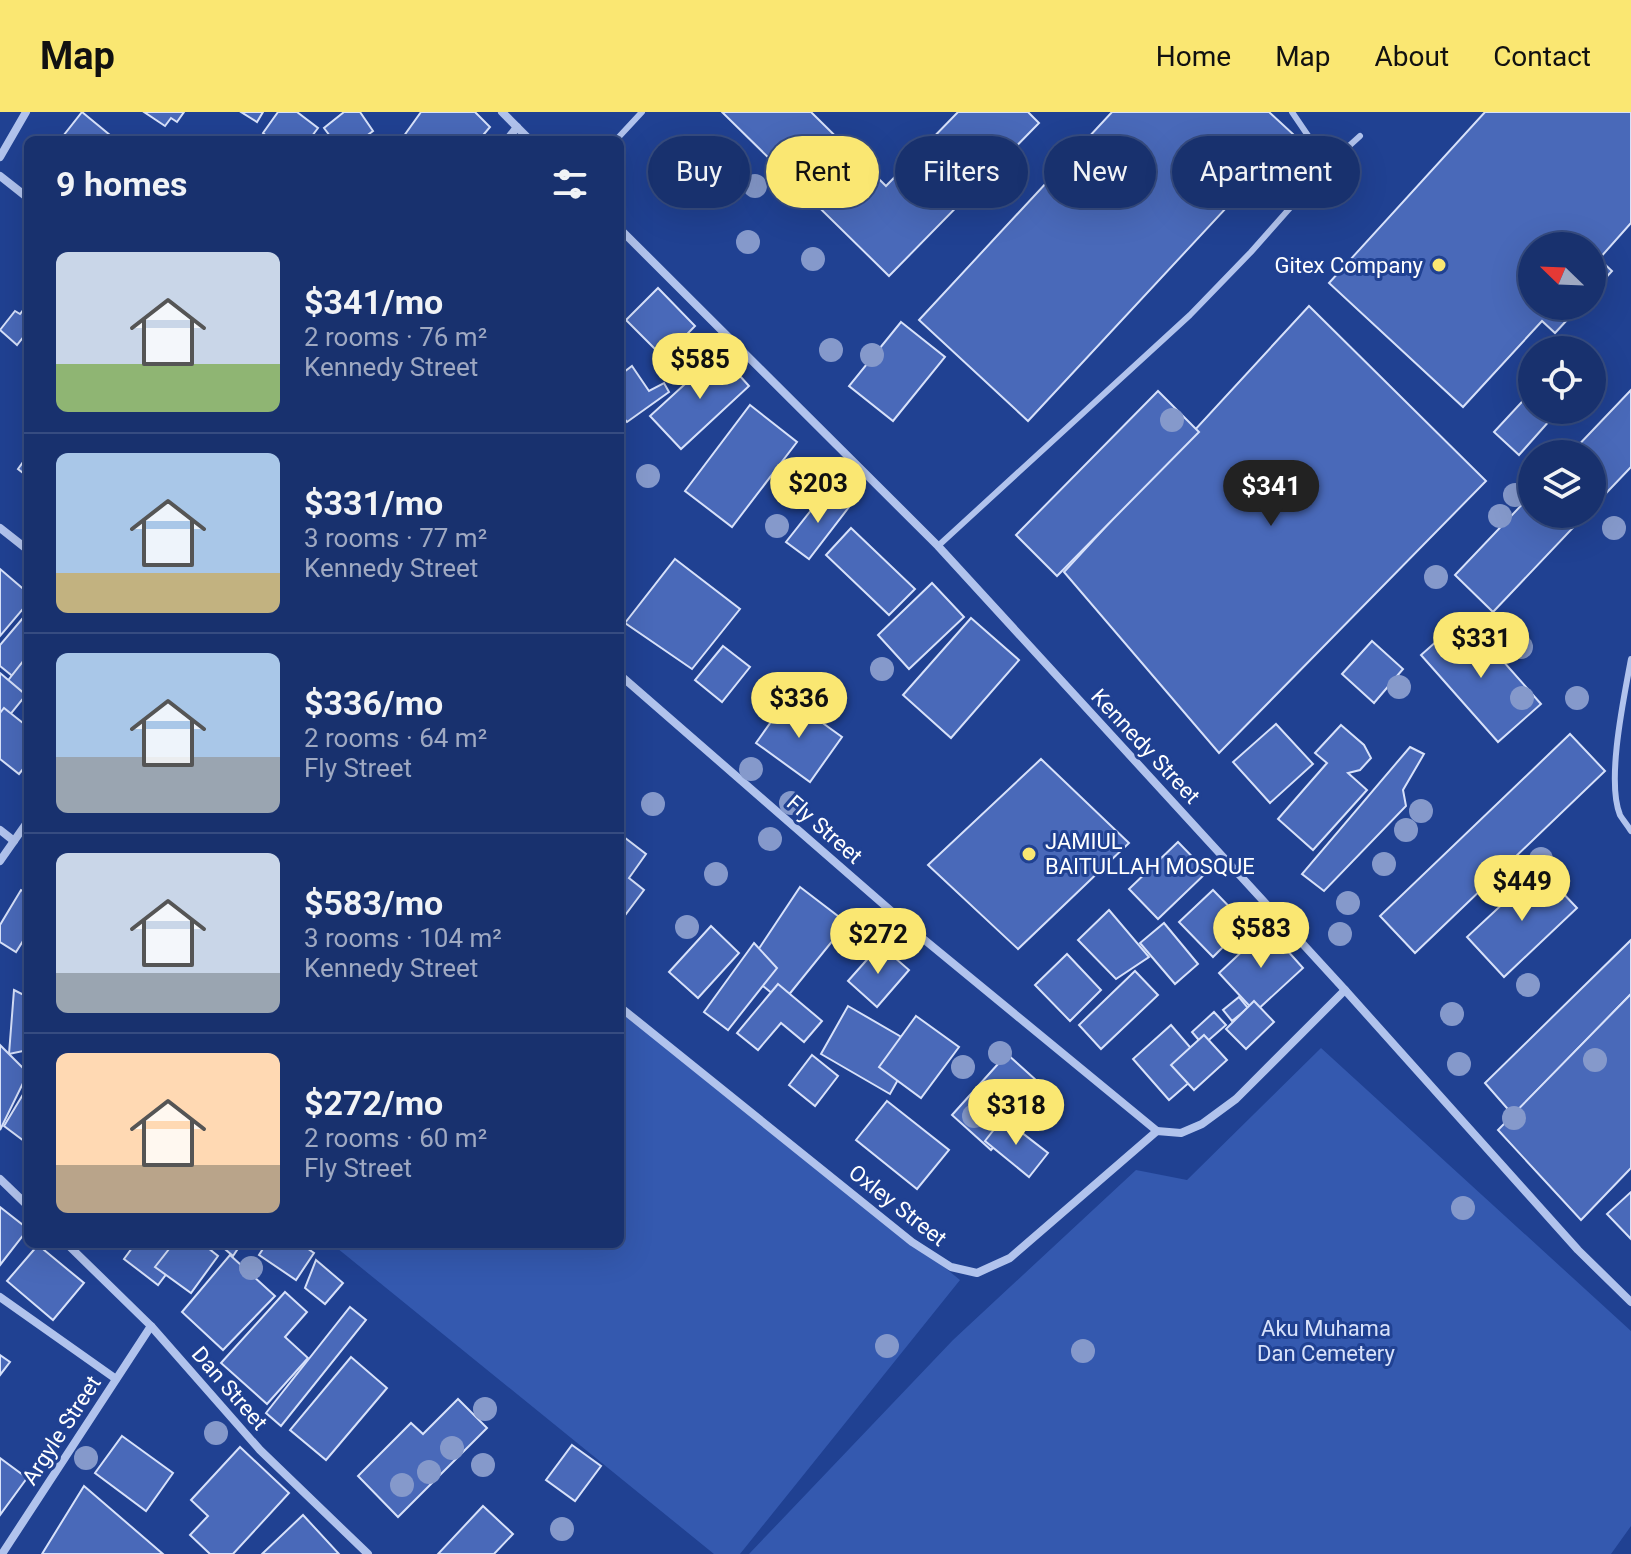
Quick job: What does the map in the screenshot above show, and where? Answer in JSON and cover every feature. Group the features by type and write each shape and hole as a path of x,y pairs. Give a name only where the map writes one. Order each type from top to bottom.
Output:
{"street":[{"path":"0,157 26,112"},
{"path":"502,112 526,136"},
{"path":"510,136 517,127"},
{"path":"0,176 24,195"},
{"name":"Kennedy Street","path":"624,233 938,546 1345,990 1578,1250 1631,1302"},
{"path":"0,528 24,547"},
{"name":"Fly Street","path":"624,678 921,937 1157,1131"},
{"path":"0,861 24,827"},
{"path":"0,830 14,841"},
{"path":"1157,1131 1181,1133 1202,1124 1236,1099 1345,990"},
{"name":"Oxley Street","path":"624,1010 912,1242 951,1267 977,1273 1010,1258 1157,1131"},
{"path":"0,1179 24,1202"},
{"name":"Dan Street","path":"71,1248 151,1326 260,1450 368,1554"},
{"path":"0,1297 116,1379"},
{"name":"Argyle Street","path":"2,1554 151,1326"}],"lane":[{"path":"620,136 642,112"},
{"path":"1292,112 1308,136"},
{"path":"938,546 1190,315 1290,208"},
{"path":"1631,659 1619,727 1615,785 1620,815 1631,831"}],"green space":[{"path":"624,1007 960,1280 740,1554 714,1554 337,1248 624,1248"},
{"name":"Aku Muhama Dan Cemetery","path":"1321,1048 1631,1331 1631,1526 1611,1554 749,1554 953,1340 1136,1170 1187,1180"}],"building":[{"path":"82,112 111,136 63,136"},
{"path":"144,112 184,112 177,122 171,118 165,126"},
{"path":"241,112 263,112 257,122"},
{"path":"278,112 297,112 318,128 312,136 266,136 263,133"},
{"path":"344,112 360,112 373,131 366,136 330,136 324,128"},
{"path":"421,112 475,112 490,127 482,136 404,136"},
{"path":"722,112 811,112 835,136 766,136 766,155 750,136"},
{"path":"958,112 1028,112 1039,123 1026,136 935,136"},
{"path":"1112,112 1269,112 1294,135 1172,136 1172,208 1226,208 1028,421 919,320 1023,208 1028,208 1028,203 1044,185 1044,208 1156,208 1156,136 1090,136"},
{"name":"Gitex Company","path":"1485,112 1631,112 1631,223 1606,251 1606,232 1518,232 1518,320 1567,320 1555,333 1542,321 1528,336 1518,336 1518,347 1463,407 1329,283"},
{"path":"895,177 895,208 956,208 889,276 820,208 879,208 879,179 886,186"},
{"path":"658,288 695,326 664,358 626,320"},
{"path":"1309,306 1486,481 1219,753 1064,572"},
{"path":"24,309 24,336 17,345 0,330 15,311 20,314"},
{"path":"901,322 945,357 893,421 849,386"},
{"path":"719,353 749,386 681,449 650,416"},
{"path":"632,366 649,391 664,383 669,392 627,422 624,419 624,372"},
{"path":"1631,390 1631,467 1606,493 1606,440 1583,440 1599,424 1606,424 1606,416"},
{"path":"1158,391 1199,432 1057,576 1016,535"},
{"path":"750,405 797,442 732,527 685,491"},
{"path":"1518,406 1518,424 1547,424 1532,440 1518,440 1518,454 1494,432"},
{"path":"827,490 849,507 809,559 786,542"},
{"path":"1518,509 1518,528 1573,528 1493,612 1455,575"},
{"path":"851,528 915,589 889,615 826,555"},
{"path":"675,559 740,609 692,669 625,623"},
{"path":"0,569 24,590 24,608 0,636"},
{"path":"932,583 964,617 909,669 878,635"},
{"path":"24,617 24,680 21,683 0,666 0,645"},
{"path":"1464,617 1541,704 1498,742 1421,655"},
{"path":"971,618 1019,660 951,738 903,695"},
{"path":"1372,641 1403,669 1374,703 1342,674"},
{"path":"723,646 750,667 722,702 695,680"},
{"path":"24,660 24,696 6,683"},
{"path":"0,673 24,693 24,697 0,727"},
{"path":"788,698 842,737 810,782 756,743"},
{"path":"4,708 24,724 24,768 19,774 0,759 0,713"},
{"path":"1276,724 1313,764 1270,803 1233,762"},
{"path":"1341,725 1364,745 1371,758 1360,770 1348,773 1367,790 1313,850 1278,819 1327,763 1315,753"},
{"path":"1570,734 1605,771 1415,953 1380,916"},
{"path":"1410,747 1424,754 1403,790 1406,806 1324,891 1302,874"},
{"name":"JAMIUL BAITULLAH MOSQUE","path":"1041,759 1129,843 1018,949 928,865"},
{"path":"624,837 646,854 629,878 644,890 624,917"},
{"path":"1178,842 1207,872 1158,919 1129,889"},
{"path":"1540,869 1577,908 1504,977 1467,937"},
{"path":"800,887 847,923 783,1002 744,971"},
{"path":"21,890 24,892 24,939 16,952 0,942 0,925"},
{"path":"1213,890 1246,924 1213,957 1179,922"},
{"path":"1109,910 1149,957 1116,979 1078,940"},
{"path":"1164,923 1198,964 1175,984 1140,943"},
{"path":"711,926 739,953 698,998 669,972"},
{"path":"1267,928 1303,968 1255,1012 1219,973"},
{"path":"1631,940 1631,994 1513,1115 1485,1083"},
{"path":"754,943 777,968 728,1030 704,1012"},
{"path":"880,945 909,970 877,1007 848,981"},
{"path":"1067,954 1101,990 1070,1021 1035,985"},
{"path":"1135,971 1158,995 1101,1049 1079,1025"},
{"path":"778,984 822,1021 804,1042 781,1023 758,1050 737,1033"},
{"path":"14,990 24,995 24,1051 9,1054"},
{"path":"1631,994 1631,1168 1581,1220 1498,1130"},
{"path":"1239,997 1248,1008 1232,1021 1223,1010"},
{"path":"1254,1001 1274,1022 1246,1049 1226,1029"},
{"path":"848,1006 917,1046 890,1094 821,1054"},
{"path":"1214,1012 1226,1025 1203,1045 1192,1032"},
{"path":"916,1016 959,1047 921,1098 879,1067"},
{"path":"1171,1025 1207,1067 1169,1100 1133,1059"},
{"path":"1204,1035 1227,1060 1194,1090 1171,1065"},
{"path":"0,1045 24,1069 24,1081 0,1130"},
{"path":"1007,1054 1046,1089 991,1150 952,1115"},
{"path":"812,1055 838,1076 815,1106 789,1085"},
{"path":"24,1093 24,1141 4,1126"},
{"path":"887,1101 949,1150 917,1189 856,1140"},
{"path":"1003,1118 1048,1153 1029,1177 985,1141"},
{"path":"1631,1192 1631,1239 1607,1214"},
{"path":"0,1207 24,1226 24,1234 0,1265"},
{"path":"35,1248 42,1248 84,1283 53,1320 7,1281"},
{"path":"132,1248 186,1248 158,1285 124,1259"},
{"path":"170,1248 208,1248 218,1256 191,1293 155,1267"},
{"path":"224,1248 238,1248 233,1256"},
{"path":"263,1248 307,1248 314,1253 296,1280 259,1255"},
{"path":"230,1255 275,1296 223,1350 182,1312"},
{"path":"316,1260 343,1283 325,1304 305,1288"},
{"path":"285,1292 307,1312 285,1337 308,1358 267,1404 221,1363"},
{"path":"350,1307 366,1320 281,1426 266,1413"},
{"path":"0,1355 10,1362 0,1375"},
{"path":"351,1357 387,1388 326,1460 290,1430"},
{"path":"458,1399 487,1428 398,1517 358,1476 411,1423 423,1434"},
{"path":"122,1436 173,1473 146,1511 95,1473"},
{"path":"572,1445 601,1466 575,1501 546,1480"},
{"path":"240,1447 289,1493 233,1554 210,1554 190,1535 208,1516 191,1500"},
{"path":"0,1458 27,1478 0,1515"},
{"path":"84,1486 163,1554 42,1554"},
{"path":"483,1506 513,1534 494,1554 438,1554"},
{"path":"303,1515 339,1554 262,1554"}],"place":[{"name":"Gitex Company","path":"1439,265"},
{"name":"JAMIUL BAITULLAH MOSQUE","path":"1029,854"}]}
